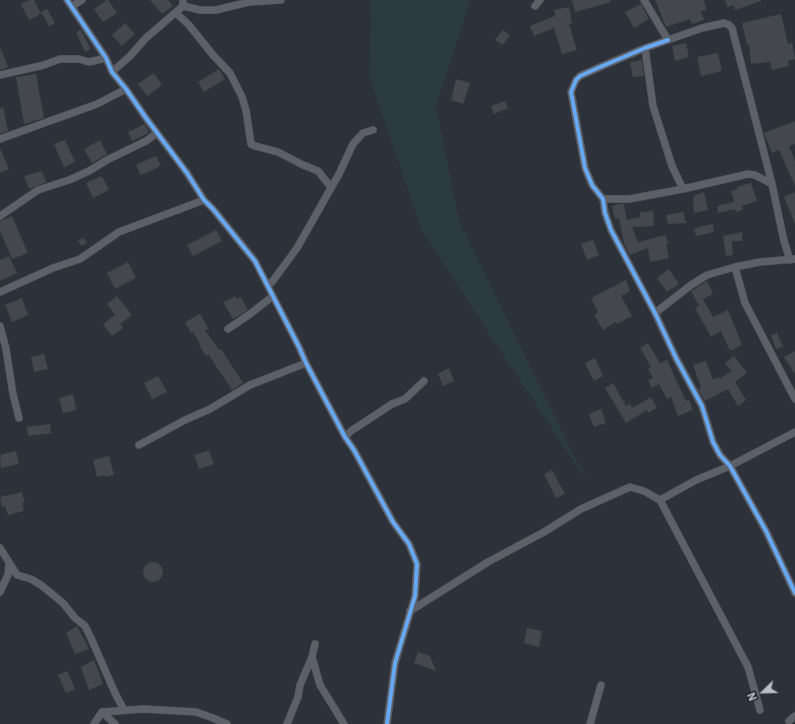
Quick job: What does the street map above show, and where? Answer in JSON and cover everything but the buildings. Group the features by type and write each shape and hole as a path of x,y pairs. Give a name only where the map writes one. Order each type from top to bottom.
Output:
{"street":[{"path":"82,0 69,3 106,58 112,72 187,173 204,200 255,261 345,437 354,450 393,522 409,544 417,564 414,596 395,663 387,724"},
{"path":"112,72 130,56 146,38 176,13 183,3 200,10 216,10 249,2 281,0"},
{"path":"644,0 668,40"},
{"path":"176,13 189,25 213,55 230,73 242,97 246,110 251,144 278,152 318,171 331,186"},
{"path":"655,313 699,279 707,275 734,267 760,262 792,259 784,241 772,184 732,28 729,25 724,24 702,28 645,48 580,76 576,80 571,92 585,168 592,185 603,199 605,213 611,230 702,406 713,442 720,454 730,466 766,531 795,593"},
{"path":"645,48 653,106 672,166 683,189"},
{"path":"0,75 44,65 60,59 79,59 89,62 106,58"},
{"path":"0,139 97,104 126,89"},
{"path":"267,284 272,282 297,248 339,174 353,144 363,133 373,130"},
{"path":"0,216 38,190 69,180 89,171 107,160 146,141 157,133"},
{"path":"603,199 629,199 683,189 748,174 755,175 772,184"},
{"path":"0,292 53,268 80,259 119,232 204,200"},
{"path":"734,267 747,309 795,399"},
{"path":"228,329 273,296"},
{"path":"0,326 6,349 13,394 19,418"},
{"path":"139,445 185,420 210,409 250,385 306,363"},
{"path":"345,437 351,431 392,404 405,399 424,380"},
{"path":"660,500 696,480 730,466 795,432"},
{"path":"410,611 488,562 581,509 630,487 644,491 660,500 748,667 760,710"},
{"path":"0,548 18,576 31,579 63,603 75,618 85,626 124,710"},
{"path":"0,592 8,575 9,564"},
{"path":"287,724 298,697 300,685 312,657 314,644"},
{"path":"312,657 320,685 344,724"},
{"path":"590,724 601,684"},
{"path":"102,712 144,709 196,712 227,724"},
{"path":"94,724 102,712"},
{"path":"102,712 115,724"},
{"path":"789,721 795,716"}],"shaded area":[{"path":"371,0 470,0 436,106 459,221 590,487 422,231 369,77"}],"cycle path":[{"path":"67,0 106,58 112,72 187,173 204,200 255,261 345,437 354,450 393,522 409,544 417,564 415,596 395,663 387,724"},
{"path":"668,40 600,67 580,76 576,80 571,92 585,168 592,185 603,199 605,213 611,230 702,406 713,442 720,455 730,466 766,531 795,593"}]}
